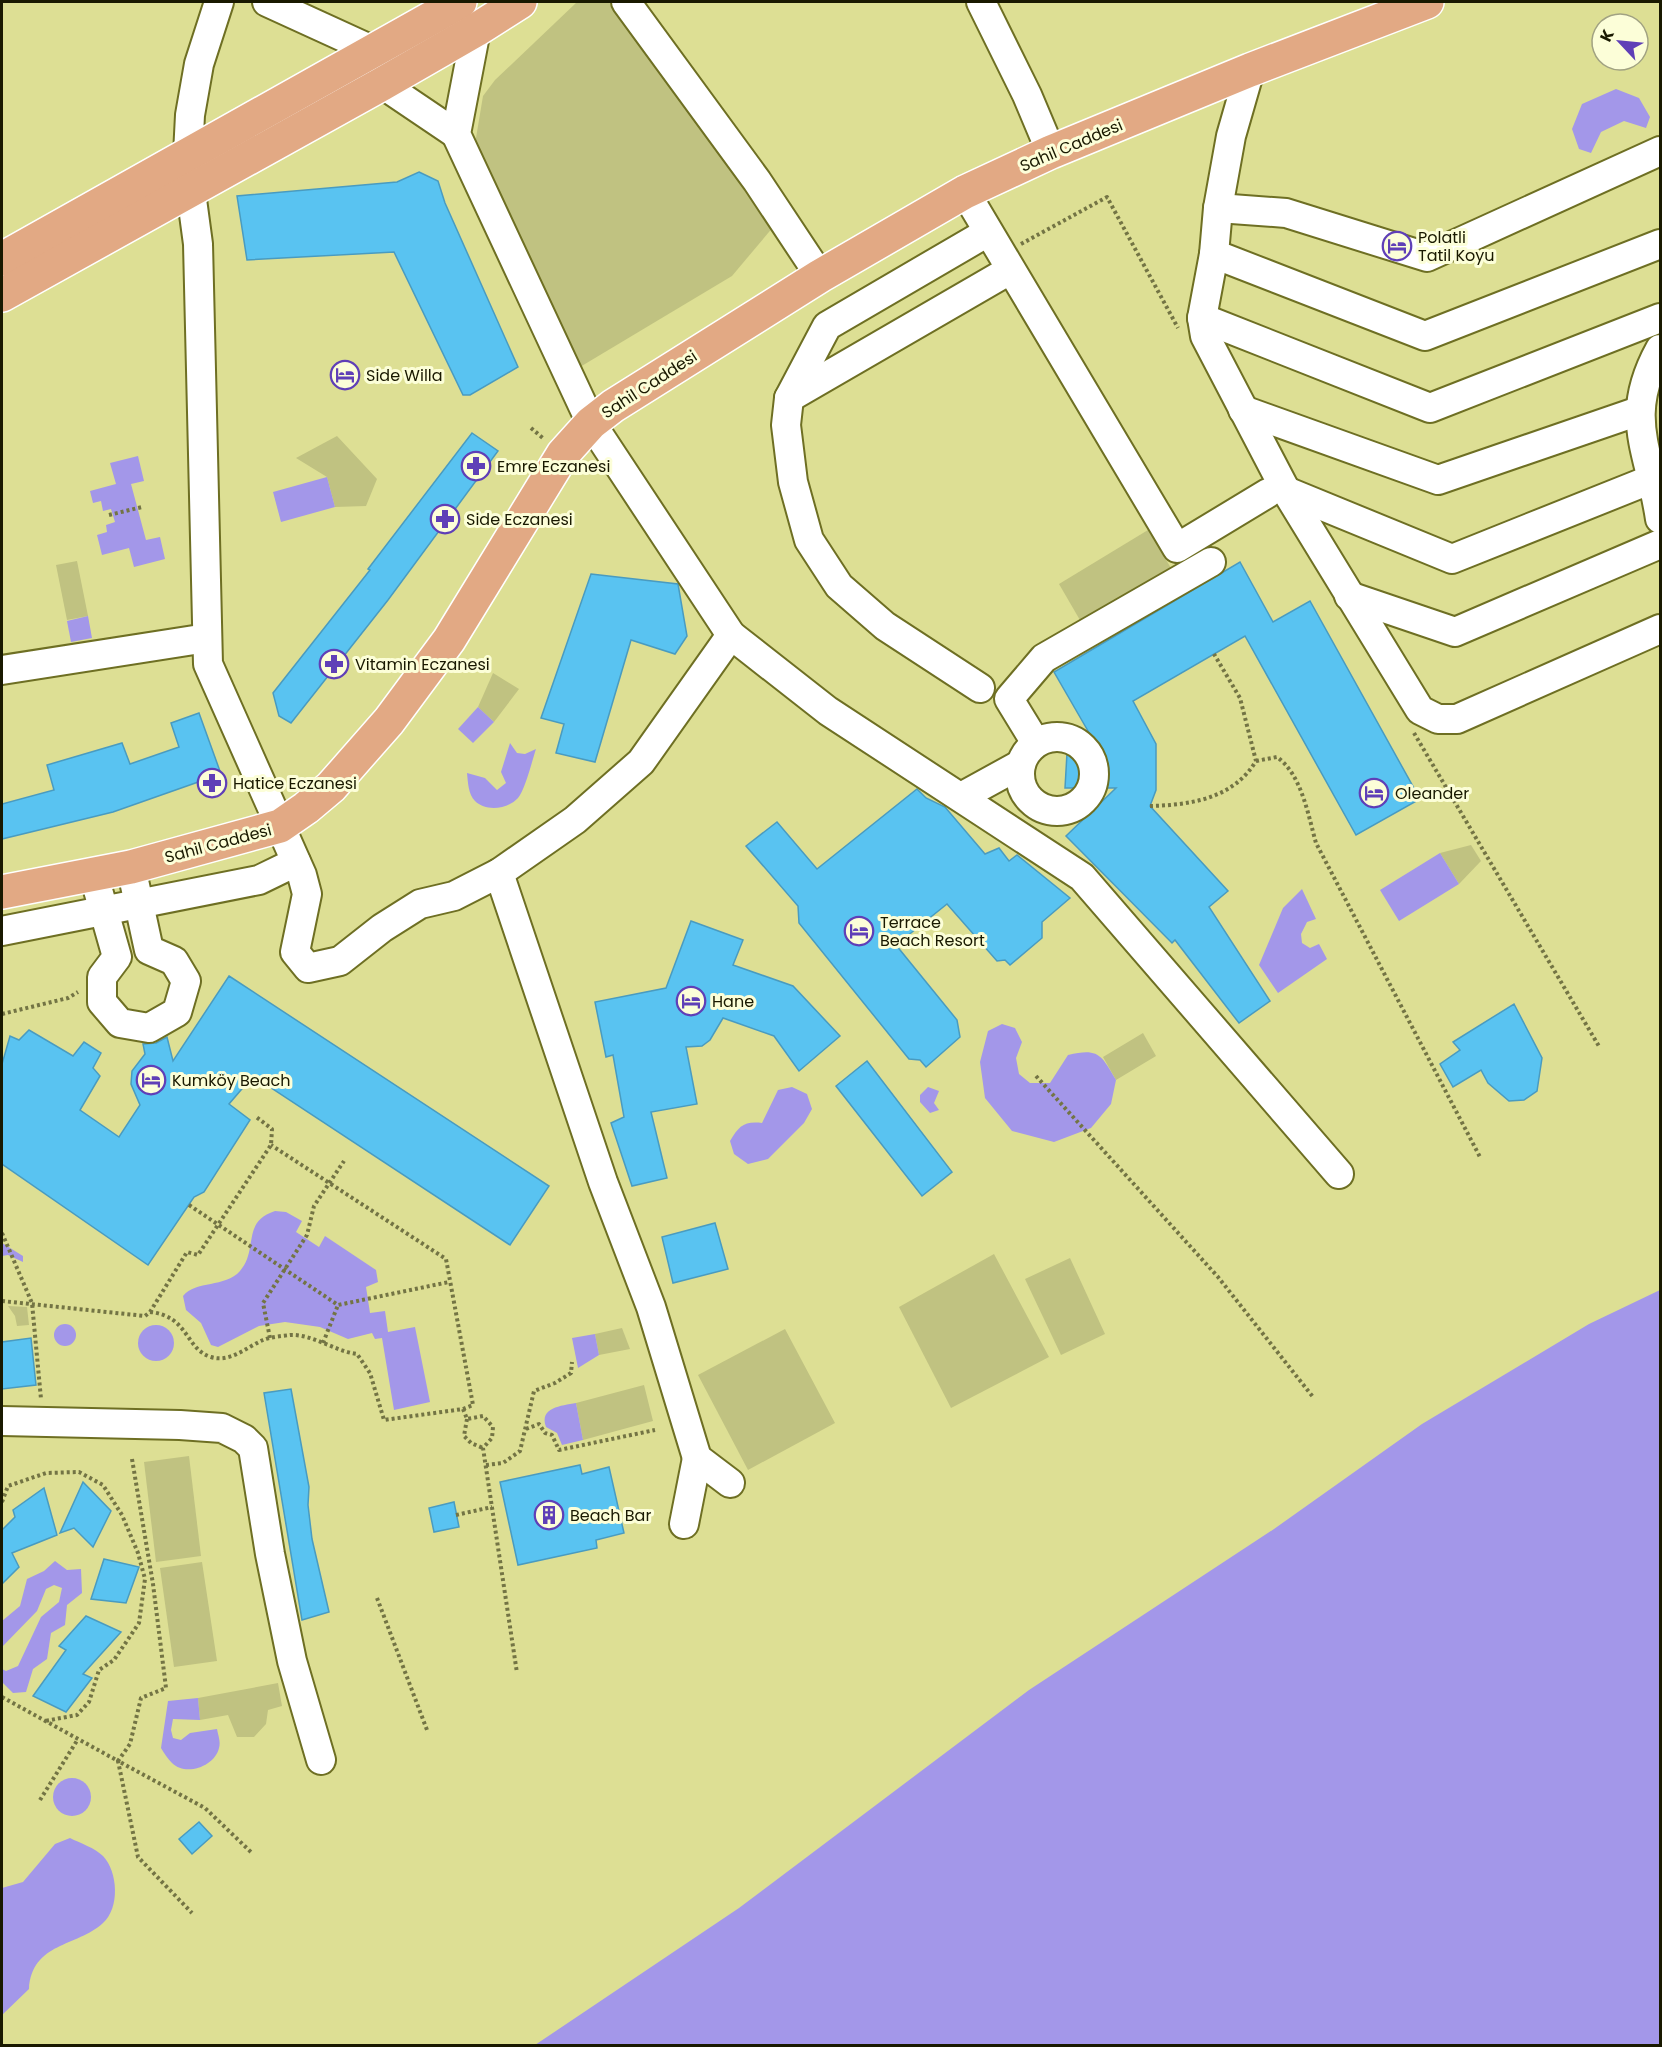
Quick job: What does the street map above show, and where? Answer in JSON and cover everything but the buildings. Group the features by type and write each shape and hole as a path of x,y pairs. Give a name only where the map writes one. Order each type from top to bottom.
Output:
{"main road":[{"path":"2,258 460,2"},
{"path":"2,295 382,84 520,2"},
{"name":"Sahil Caddesi","path":"2,892 94,876 280,826 331,787 389,722 449,640 563,454 591,423 613,406 820,276 965,192 1051,152 1250,70 1427,2"},
{"path":"188,154 190,192"}],"street":[{"path":"188,154 190,115 199,64 219,2"},
{"path":"267,2 372,50"},
{"path":"626,2 757,181 820,276"},
{"path":"981,2 1027,94 1051,152"},
{"path":"456,134 476,30"},
{"path":"1191,324 1214,254 1218,208 1231,136 1250,70"},
{"path":"382,84 456,134 591,423 731,635 828,711 1082,877 1339,1174"},
{"path":"1218,208 1286,213 1427,257 1660,151"},
{"path":"190,192 198,244 208,664 296,862 307,894 295,952 308,968 340,961 382,928 420,904 454,896 499,873 575,820 641,762 731,635"},
{"path":"965,192 1176,548 1277,492 1452,559 1652,479"},
{"path":"1214,254 1425,336 1660,244"},
{"path":"980,688 885,626 839,586 809,540 794,482 786,425 789,398 827,326 1000,252"},
{"path":"789,398 1000,252"},
{"path":"1191,324 1430,408 1660,318"},
{"path":"1191,324 1205,336 1243,410 1277,492 1349,596 1420,710 1438,719 1457,719 1660,629"},
{"path":"1660,349 1648,372 1639,411 1660,519"},
{"path":"1243,410 1438,480 1639,411"},
{"path":"1349,596 1455,632 1660,544"},
{"path":"961,797 1029,753 1009,699 1044,658 1211,562"},
{"path":"2,670 207,638"},
{"path":"2,930 259,880 296,862"},
{"path":"94,876 117,957 102,976 102,1002 120,1023 149,1028 177,1012 186,981 174,961 149,950 131,867"},
{"path":"499,873 603,1182 651,1307 698,1458 684,1524"},
{"path":"2,1421 222,1428 244,1439 253,1448 270,1554 292,1660 321,1760"},
{"path":"698,1458 730,1484"}],"path":[{"path":"1000,252 1107,197 1191,324"},
{"path":"109,515 142,507"},
{"path":"1214,654 1240,698 1256,761"},
{"path":"1412,730 1600,1047"},
{"path":"1150,806 1190,805 1216,795 1243,777 1256,761 1277,757 1286,764 1302,795 1316,843 1480,1157"},
{"path":"2,1014 68,998 102,976"},
{"path":"1036,1076 1218,1277 1313,1397"},
{"path":"2,1301 145,1316 150,1312 187,1252 198,1256 271,1145 272,1129 255,1116"},
{"path":"150,1312 166,1314 184,1329 201,1352 213,1358 236,1355 270,1338 292,1335 357,1354 370,1373 384,1420 463,1409 473,1405 446,1259 271,1145"},
{"path":"270,1338 263,1303 306,1235 314,1206 344,1161"},
{"path":"189,1205 337,1303 449,1282"},
{"path":"2,1236 32,1303 42,1408"},
{"path":"323,1343 337,1303"},
{"path":"486,1465 503,1463 520,1451 526,1429 526,1414 534,1391 555,1383 570,1373 572,1362"},
{"path":"463,1409 468,1419 464,1436 483,1448 517,1673"},
{"path":"468,1419 483,1416 493,1427 492,1438 483,1448"},
{"path":"526,1429 539,1424 545,1432 552,1435 559,1450 654,1430"},
{"path":"132,1459 153,1584 166,1688 141,1698 130,1744 118,1761 138,1857 192,1913"},
{"path":"2,1502 8,1486 46,1473 79,1472 103,1485 122,1515 138,1553 145,1579 139,1623 114,1660 99,1670 88,1702 77,1714 45,1721"},
{"path":"456,1515 492,1507"},
{"path":"376,1598 427,1730"},
{"path":"2,1697 205,1808 253,1854"},
{"path":"40,1800 78,1739"}],"green space":[{"path":"577,2 609,2 774,226 732,276 580,367 474,150 483,96 495,80"},
{"path":"337,436 377,479 366,506 335,507 327,477 296,458"},
{"path":"1148,530 1174,573 1084,627 1059,584"},
{"path":"77,561 88,616 67,620 56,565"},
{"path":"493,673 519,689 494,722 478,707"},
{"path":"1471,845 1481,861 1459,884 1440,853"},
{"path":"1143,1033 1156,1056 1116,1080 1103,1057"},
{"path":"994,1254 1049,1357 951,1408 899,1307"},
{"path":"1070,1258 1105,1334 1061,1355 1025,1279"},
{"path":"8,1306 27,1307 29,1325 17,1326 15,1316"},
{"path":"622,1328 630,1349 599,1355 595,1334"},
{"path":"785,1329 835,1423 748,1470 698,1375"},
{"path":"644,1385 653,1421 583,1440 576,1403"},
{"path":"189,1456 201,1556 156,1562 144,1462"},
{"path":"202,1562 217,1661 174,1667 160,1568"},
{"path":"278,1683 282,1706 268,1710 266,1724 254,1737 237,1737 228,1715 200,1720 198,1698"}],"shaded area":[{"path":"1616,89 1639,98 1650,117 1646,128 1624,121 1601,132 1591,153 1579,149 1572,129 1582,104"},
{"path":"138,456 144,481 131,484 146,540 160,537 165,559 134,567 129,548 102,555 97,535 107,532 106,525 115,522 111,509 103,511 101,501 93,503 90,491 116,484 110,463"},
{"path":"327,477 335,507 281,522 273,492"},
{"path":"88,616 92,638 71,642 67,621"},
{"path":"478,707 494,722 473,743 458,729"},
{"path":"510,743 517,753 525,754 536,749 526,782 521,794 514,802 503,807 485,807 475,801 471,795 467,773 485,778 497,790 506,783 501,772"},
{"path":"1440,853 1459,884 1399,921 1380,890"},
{"path":"1302,889 1316,919 1307,922 1301,934 1302,943 1310,948 1319,944 1327,959 1278,993 1259,965 1283,908"},
{"path":"1002,1024 1015,1028 1022,1042 1016,1058 1019,1074 1030,1083 1050,1083 1068,1055 1086,1052 1098,1055 1102,1059 1116,1080 1111,1104 1091,1128 1054,1142 1012,1131 985,1098 980,1062 988,1031"},
{"path":"792,1087 807,1094 812,1109 804,1123 768,1159 748,1164 734,1154 730,1141 746,1124 762,1123 778,1090"},
{"path":"928,1087 939,1091 934,1103 939,1110 930,1113 920,1102 920,1095"},
{"path":"275,1211 286,1212 302,1221 296,1232 319,1247 325,1236 376,1270 378,1282 366,1287 370,1313 385,1311 388,1332 415,1327 430,1402 394,1410 382,1338 375,1339 372,1333 348,1339 320,1327 285,1322 259,1326 218,1347 211,1345 201,1323 186,1310 183,1296 195,1288 227,1280 240,1271 246,1263 254,1229 258,1222"},
{"path":"2,1243 23,1256 23,1262 8,1255 2,1256"},
{"path":"1660,1290 1660,2045 535,2045 739,1908 1029,1690 1274,1529 1422,1424 1589,1324"},
{"path":"65,1324 73,1327 76,1335 73,1343 65,1346 57,1343 54,1335 57,1327"},
{"path":"156,1325 169,1330 174,1343 169,1356 156,1361 143,1356 138,1343 143,1330"},
{"path":"595,1334 599,1355 578,1368 572,1338"},
{"path":"576,1403 583,1440 562,1445 557,1433 546,1427 546,1415 553,1409"},
{"path":"55,1561 67,1570 81,1569 82,1593 67,1605 65,1625 51,1633 47,1659 33,1669 26,1692 13,1693 2,1682 2,1669 6,1671 18,1666 41,1617 59,1602 62,1588 54,1585 46,1589 37,1611 2,1647 2,1621 20,1606 27,1579 44,1571"},
{"path":"198,1698 200,1720 173,1719 171,1730 173,1738 181,1740 190,1733 217,1729 220,1746 212,1760 206,1764 199,1768 185,1769 172,1763 161,1748 168,1701"},
{"path":"72,1778 86,1783 91,1797 86,1811 72,1816 58,1811 53,1797 58,1783"},
{"path":"70,1838 96,1851 108,1863 112,1871 115,1890 112,1908 103,1923 81,1937 57,1947 38,1962 32,1974 29,1989 2,2015 2,1888 23,1882 55,1844"}],"place":[{"name":"Polatli Tatil Koyu","path":"1397,246"},
{"name":"Side Willa","path":"345,375"},
{"name":"Emre Eczanesi","path":"476,466"},
{"name":"Side Eczanesi","path":"445,519"},
{"name":"Vitamin Eczanesi","path":"334,664"},
{"name":"Hatice Eczanesi","path":"212,783"},
{"name":"Oleander","path":"1374,793"},
{"name":"Terrace Beach Resort","path":"859,931"},
{"name":"Hane","path":"691,1001"},
{"name":"Kumköy Beach","path":"151,1080"},
{"name":"Beach Bar","path":"549,1515"}]}
